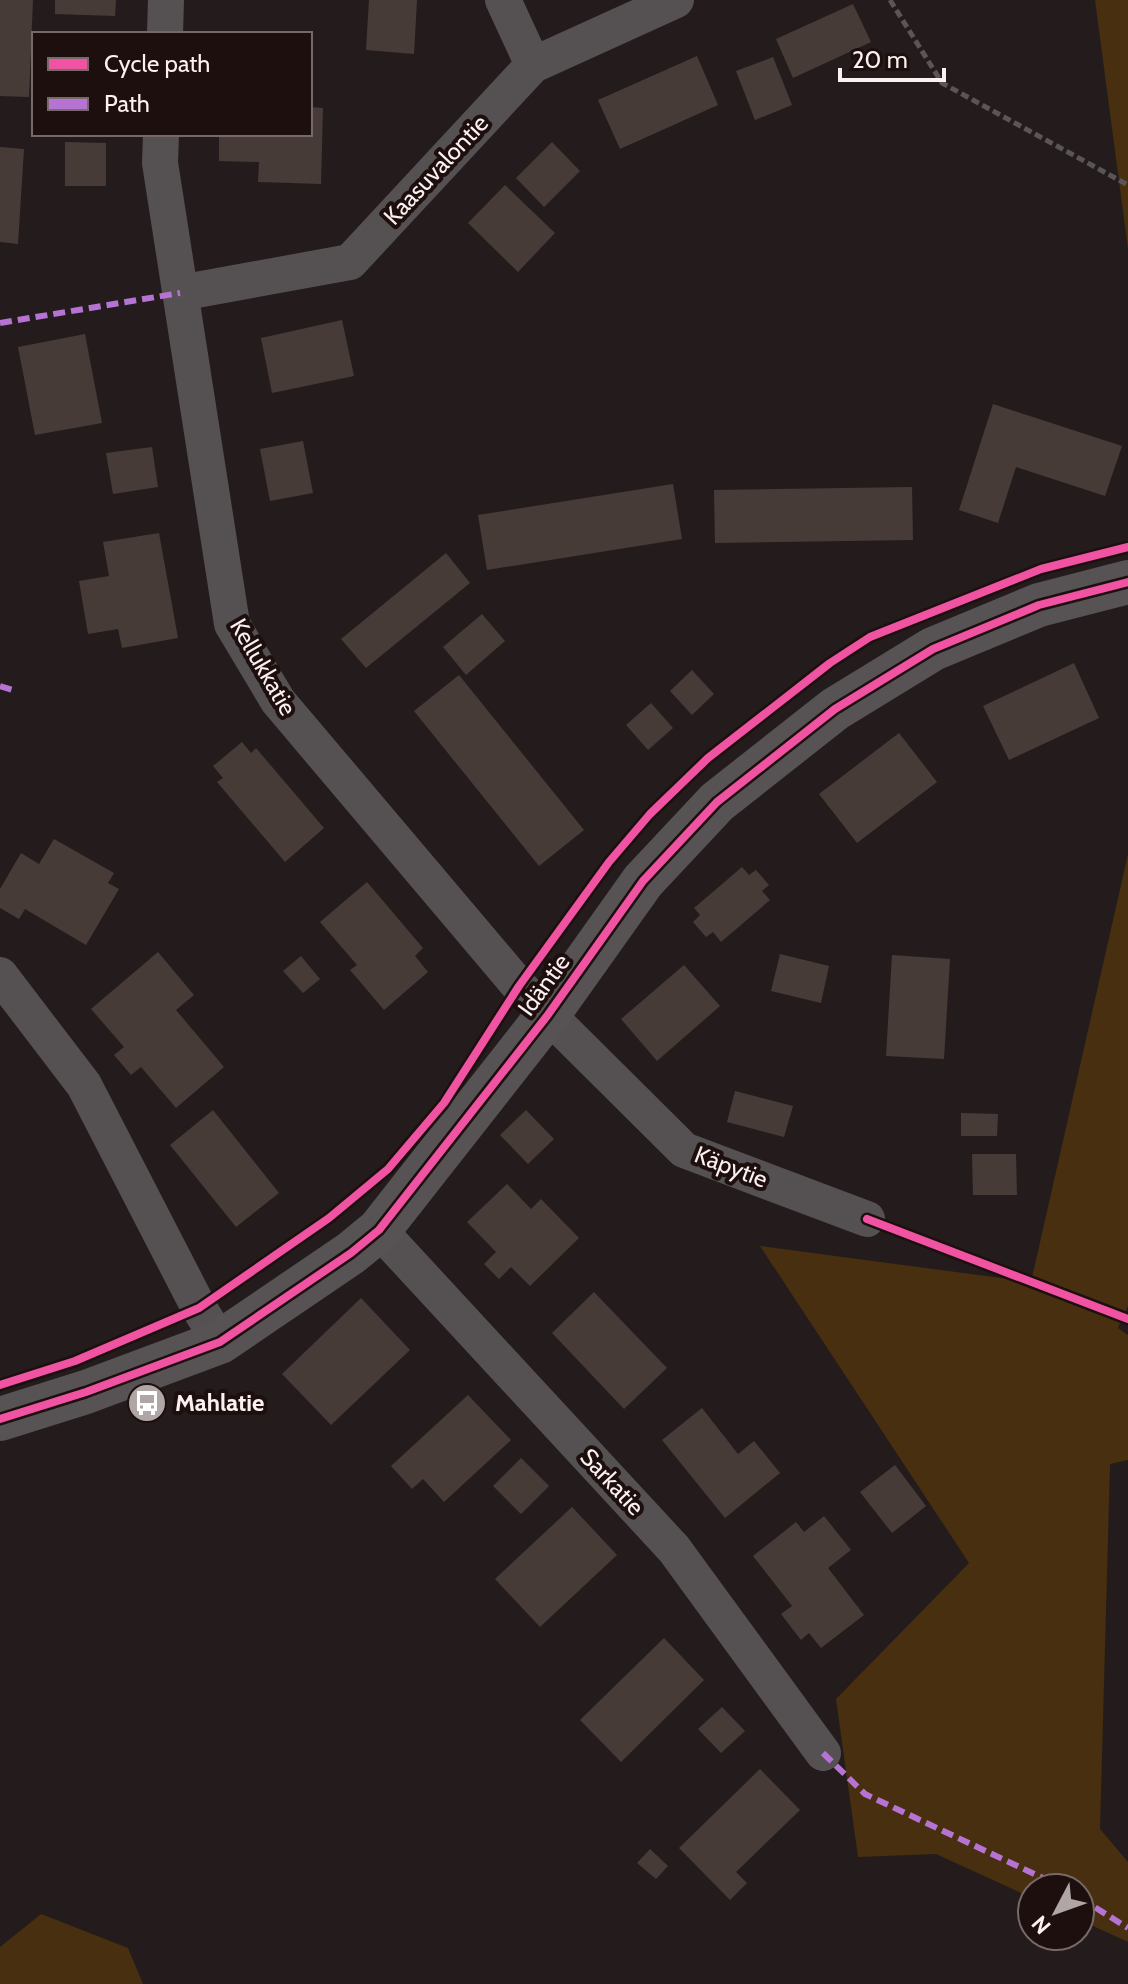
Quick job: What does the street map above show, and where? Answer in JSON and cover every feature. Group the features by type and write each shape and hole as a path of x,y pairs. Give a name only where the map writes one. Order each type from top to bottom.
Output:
{"street":[{"path":"165,32 166,0"},
{"path":"503,0 533,65"},
{"name":"Kaasuvalontie","path":"180,293 350,262 533,65 676,0"},
{"name":"Kellukkatie","path":"161,136 160,163 232,624 278,701 547,1016"},
{"name":"Idäntie","path":"0,1419 86,1392 220,1342 351,1253 379,1230 547,1016 643,881 717,802 835,709 933,649 1039,605 1128,582"},
{"path":"0,975 84,1085 199,1308 220,1342"},
{"name":"Käpytie","path":"547,1016 684,1150 867,1219"},
{"name":"Sarkatie","path":"379,1230 674,1549 823,1753"}],"path":[{"path":"890,0 942,83 1128,185"}],"shaded area":[{"path":"1095,0 1128,0 1128,249"},
{"path":"1128,854 1128,1306 1118,1328 1128,1335 1128,1460 1110,1464 1100,1829 1128,1862 1128,1942 1096,1927 1096,1872 1016,1872 1016,1891 936,1854 858,1857 836,1699 969,1563 760,1246 1031,1282"},
{"path":"41,1914 128,1948 143,1984 0,1984 0,1947"}],"building":[{"path":"0,0 33,0 29,97 0,96"},
{"path":"55,0 116,0 115,16 55,14"},
{"path":"369,0 417,0 414,54 366,50"},
{"path":"853,4 871,42 793,78 776,39"},
{"path":"697,56 718,105 620,149 598,100"},
{"path":"773,57 792,105 755,120 736,71"},
{"path":"312,107 323,108 321,184 258,182 259,162 219,161 219,136 312,136"},
{"path":"65,142 106,143 106,186 65,186"},
{"path":"552,142 580,171 544,207 516,178"},
{"path":"0,147 24,149 18,244 0,242"},
{"path":"505,185 555,233 518,272 468,223"},
{"path":"342,320 354,376 272,393 261,338"},
{"path":"85,334 102,423 35,435 18,347"},
{"path":"993,404 1122,446 1105,496 1016,467 998,523 959,510"},
{"path":"303,441 313,493 270,501 260,449"},
{"path":"152,447 158,487 113,494 106,453"},
{"path":"673,484 682,539 487,570 478,515"},
{"path":"912,487 913,540 715,543 714,490"},
{"path":"159,533 178,638 122,648 118,629 88,634 79,581 109,576 103,542"},
{"path":"446,553 470,583 366,668 341,639"},
{"path":"482,614 505,641 466,675 443,647"},
{"path":"1074,663 1099,718 1009,760 983,706"},
{"path":"692,670 714,694 692,715 670,691"},
{"path":"459,675 584,830 539,866 414,711"},
{"path":"651,703 673,728 648,750 626,725"},
{"path":"899,733 937,782 857,843 819,794"},
{"path":"242,742 251,753 256,748 324,828 285,862 217,782 223,778 213,766"},
{"path":"54,839 114,873 108,883 119,889 86,945 25,909 19,919 0,908 0,889 21,853 39,864"},
{"path":"742,867 749,875 756,870 769,885 762,891 770,900 721,942 713,932 706,937 693,922 700,915 694,908"},
{"path":"367,882 423,948 415,956 428,972 384,1010 350,970 357,965 320,922"},
{"path":"158,952 194,995 176,1010 224,1067 176,1108 141,1067 131,1075 114,1055 124,1047 91,1009"},
{"path":"780,954 829,966 821,1003 771,991"},
{"path":"892,955 950,959 944,1059 886,1056"},
{"path":"301,956 320,979 303,993 283,971"},
{"path":"684,965 720,1006 657,1061 621,1019"},
{"path":"735,1091 793,1106 784,1137 727,1122"},
{"path":"213,1110 279,1193 236,1227 170,1145"},
{"path":"526,1110 554,1139 528,1164 500,1135"},
{"path":"961,1113 998,1114 997,1136 961,1136"},
{"path":"972,1154 1016,1154 1017,1195 973,1195"},
{"path":"507,1184 531,1209 541,1199 579,1238 530,1286 511,1267 499,1279 484,1264 496,1252 467,1222"},
{"path":"594,1292 667,1368 624,1409 552,1333"},
{"path":"361,1298 410,1350 331,1425 282,1374"},
{"path":"468,1395 511,1440 444,1502 423,1479 412,1489 391,1466"},
{"path":"702,1408 738,1454 754,1441 780,1473 725,1518 662,1440"},
{"path":"521,1458 549,1486 521,1514 493,1486"},
{"path":"895,1465 926,1506 892,1533 860,1492"},
{"path":"572,1507 617,1555 540,1627 495,1579"},
{"path":"824,1516 851,1550 828,1568 864,1615 821,1648 809,1633 801,1640 781,1614 792,1606 753,1556 796,1522 804,1532"},
{"path":"664,1638 704,1680 621,1762 580,1720"},
{"path":"722,1707 745,1731 721,1753 698,1729"},
{"path":"760,1769 800,1810 736,1872 747,1883 730,1900 679,1848"},
{"path":"650,1849 668,1866 656,1879 637,1863"}],"marked path":[{"path":"0,323 180,293"},
{"path":"0,686 16,691"},
{"path":"823,1753 865,1794 1030,1872"},
{"path":"1096,1908 1128,1928"}],"cycle path":[{"path":"0,1385 75,1361 199,1308 329,1218 388,1169 444,1103 519,986 609,862 650,814 708,758 830,663 870,637 1041,569 1128,547"},
{"path":"0,1419 86,1392 220,1342 351,1253 379,1230 547,1016 643,881 717,802 835,709 933,649 1039,605 1128,582"},
{"path":"867,1219 1128,1319"}],"place":[{"name":"Mahlatie","path":"147,1403"}]}
